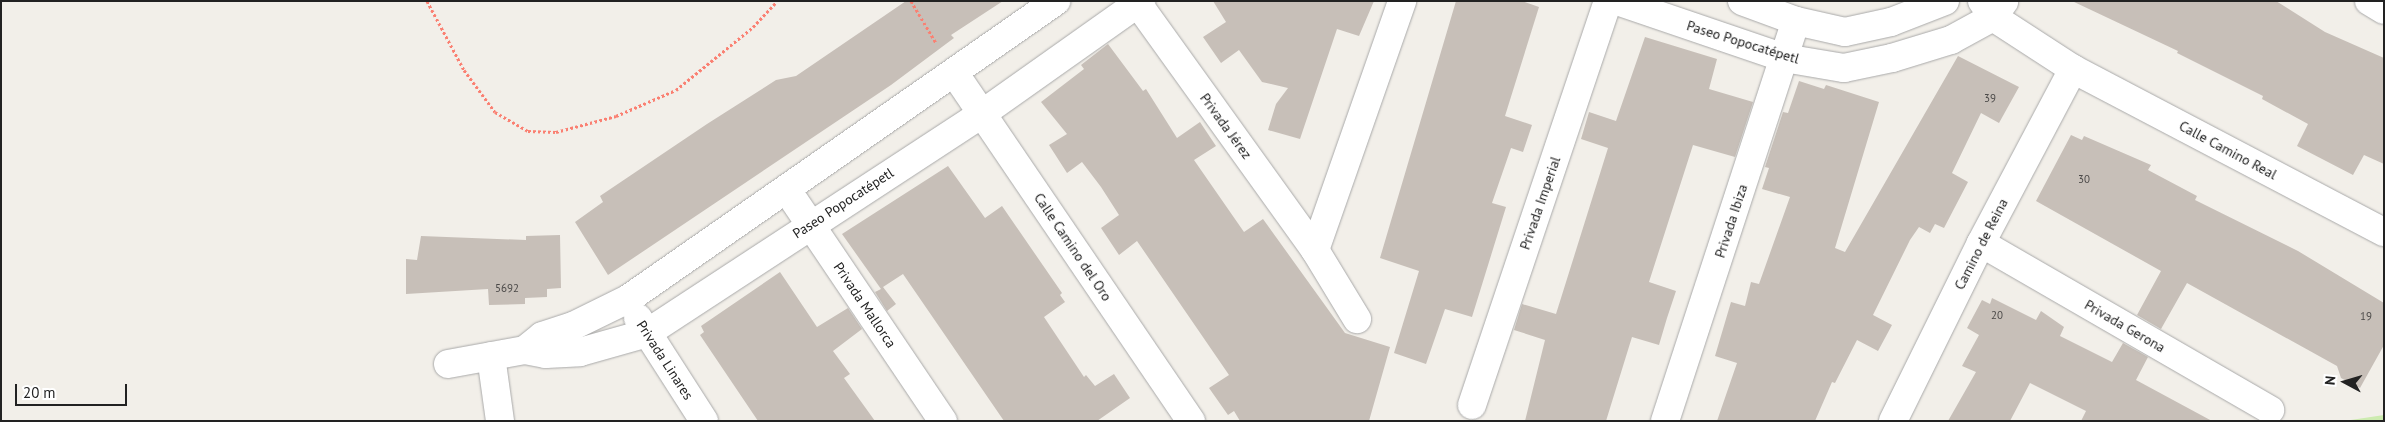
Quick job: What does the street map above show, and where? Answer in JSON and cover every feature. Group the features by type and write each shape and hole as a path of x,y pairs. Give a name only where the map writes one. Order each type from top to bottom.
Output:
{"street":[{"name":"Paseo Popocatépetl","path":"525,350 542,336 573,326 628,300 955,74 1056,1"},
{"path":"1315,250 1402,1"},
{"name":"Privada Imperial","path":"1472,405 1608,1"},
{"name":"Paseo Popocatépetl","path":"1617,1 1784,58 1844,68 1892,58 1951,40 1993,7"},
{"path":"1742,1 1796,21 1845,32 1890,22 1945,1"},
{"path":"2369,1 2384,10"},
{"name":"Paseo Popocatépetl","path":"448,364 525,350 546,354 580,352 647,333 810,224 983,113 1138,2"},
{"name":"Privada Jérez","path":"1138,2 1315,250 1357,319"},
{"name":"Calle Camino Real","path":"1993,7 2073,69 2384,232"},
{"name":"Privada Ibiza","path":"1665,421 1796,21"},
{"name":"Camino de Reina","path":"1893,421 1981,243 2073,69"},
{"name":"Calle Camino del Oro","path":"955,74 1191,421"},
{"name":"Privada Mallorca","path":"787,190 943,421"},
{"name":"Privada Gerona","path":"1981,243 2270,410"},
{"name":"Privada Linares","path":"628,300 704,421"},
{"path":"491,356 500,421"}],"path":[{"path":"427,1 464,70 495,112 528,131 556,132 616,116 676,90 753,27 777,1"},
{"path":"911,1 955,74"}],"green space":[{"path":"2384,415 2384,421 2344,421"}],"building":[{"path":"906,1 1003,1 951,35 954,38 891,85 608,275 575,222 603,202 600,196 776,80 796,76"},
{"path":"1213,1 1374,1 1359,36 1337,29 1300,139 1268,130 1276,104 1288,88 1262,82 1239,50 1221,63 1203,37 1226,22"},
{"path":"1456,1 1522,1 1539,7 1505,116 1532,125 1523,152 1511,148 1492,203 1506,207 1472,317 1445,309 1426,364 1394,353 1419,271 1380,258"},
{"path":"2072,1 2276,1 2325,32 2384,58 2384,164 2364,155 2353,175 2297,146 2308,124 2262,99 2263,96 2177,53 2178,51"},
{"path":"1645,37 1717,59 1709,89 1753,102 1735,157 1693,145 1649,282 1676,291 1659,345 1632,337 1606,421 1525,421 1545,340 1514,330 1522,304 1556,314 1608,148 1581,139 1589,112 1616,121"},
{"path":"1108,44 1143,91 1146,89 1177,138 1200,122 1216,146 1194,160 1244,232 1263,219 1345,333 1390,347 1369,421 1240,421 1234,411 1228,415 1209,388 1229,375 1137,241 1119,255 1101,228 1119,215 1082,162 1067,173 1049,145 1067,134 1041,102 1084,69 1081,65"},
{"path":"1958,56 2019,87 1999,123 1981,113 1952,173 1968,182 1944,228 1935,224 1930,233 1919,227 1910,240 1873,315 1892,325 1878,351 1857,340 1835,383 1832,382 1815,421 1717,421 1737,363 1715,356 1731,302 1745,306 1751,282 1759,284 1790,197 1762,189 1769,168 1765,167 1783,112 1788,113 1799,81 1824,89 1826,85 1879,102 1835,248 1845,252"},
{"path":"2071,135 2082,140 2084,136 2151,165 2148,170 2197,196 2195,200 2298,251 2384,303 2384,345 2360,388 2341,378 2337,366 2187,283 2161,329 2137,315 2161,271 2036,201"},
{"path":"948,166 985,218 1002,206 1062,293 1060,295 1065,302 1044,317 1084,377 1086,375 1095,386 1114,374 1130,398 1097,421 1004,421 903,274 883,287 896,304 887,311 875,292 881,289 842,234"},
{"path":"560,235 561,288 547,289 547,297 525,298 525,304 489,305 488,289 406,294 406,259 417,260 421,236 526,240 526,236"},
{"path":"780,272 817,327 848,308 862,329 833,351 850,374 844,378 875,421 758,421 700,335 704,332 701,326"},
{"path":"1992,298 2036,320 2041,311 2064,327 2060,336 2112,362 2123,343 2148,357 2136,380 2212,421 2081,421 2086,411 2030,383 2010,421 1948,421 1976,372 1962,366 1979,335 1967,328 1982,300 1990,304"}]}
